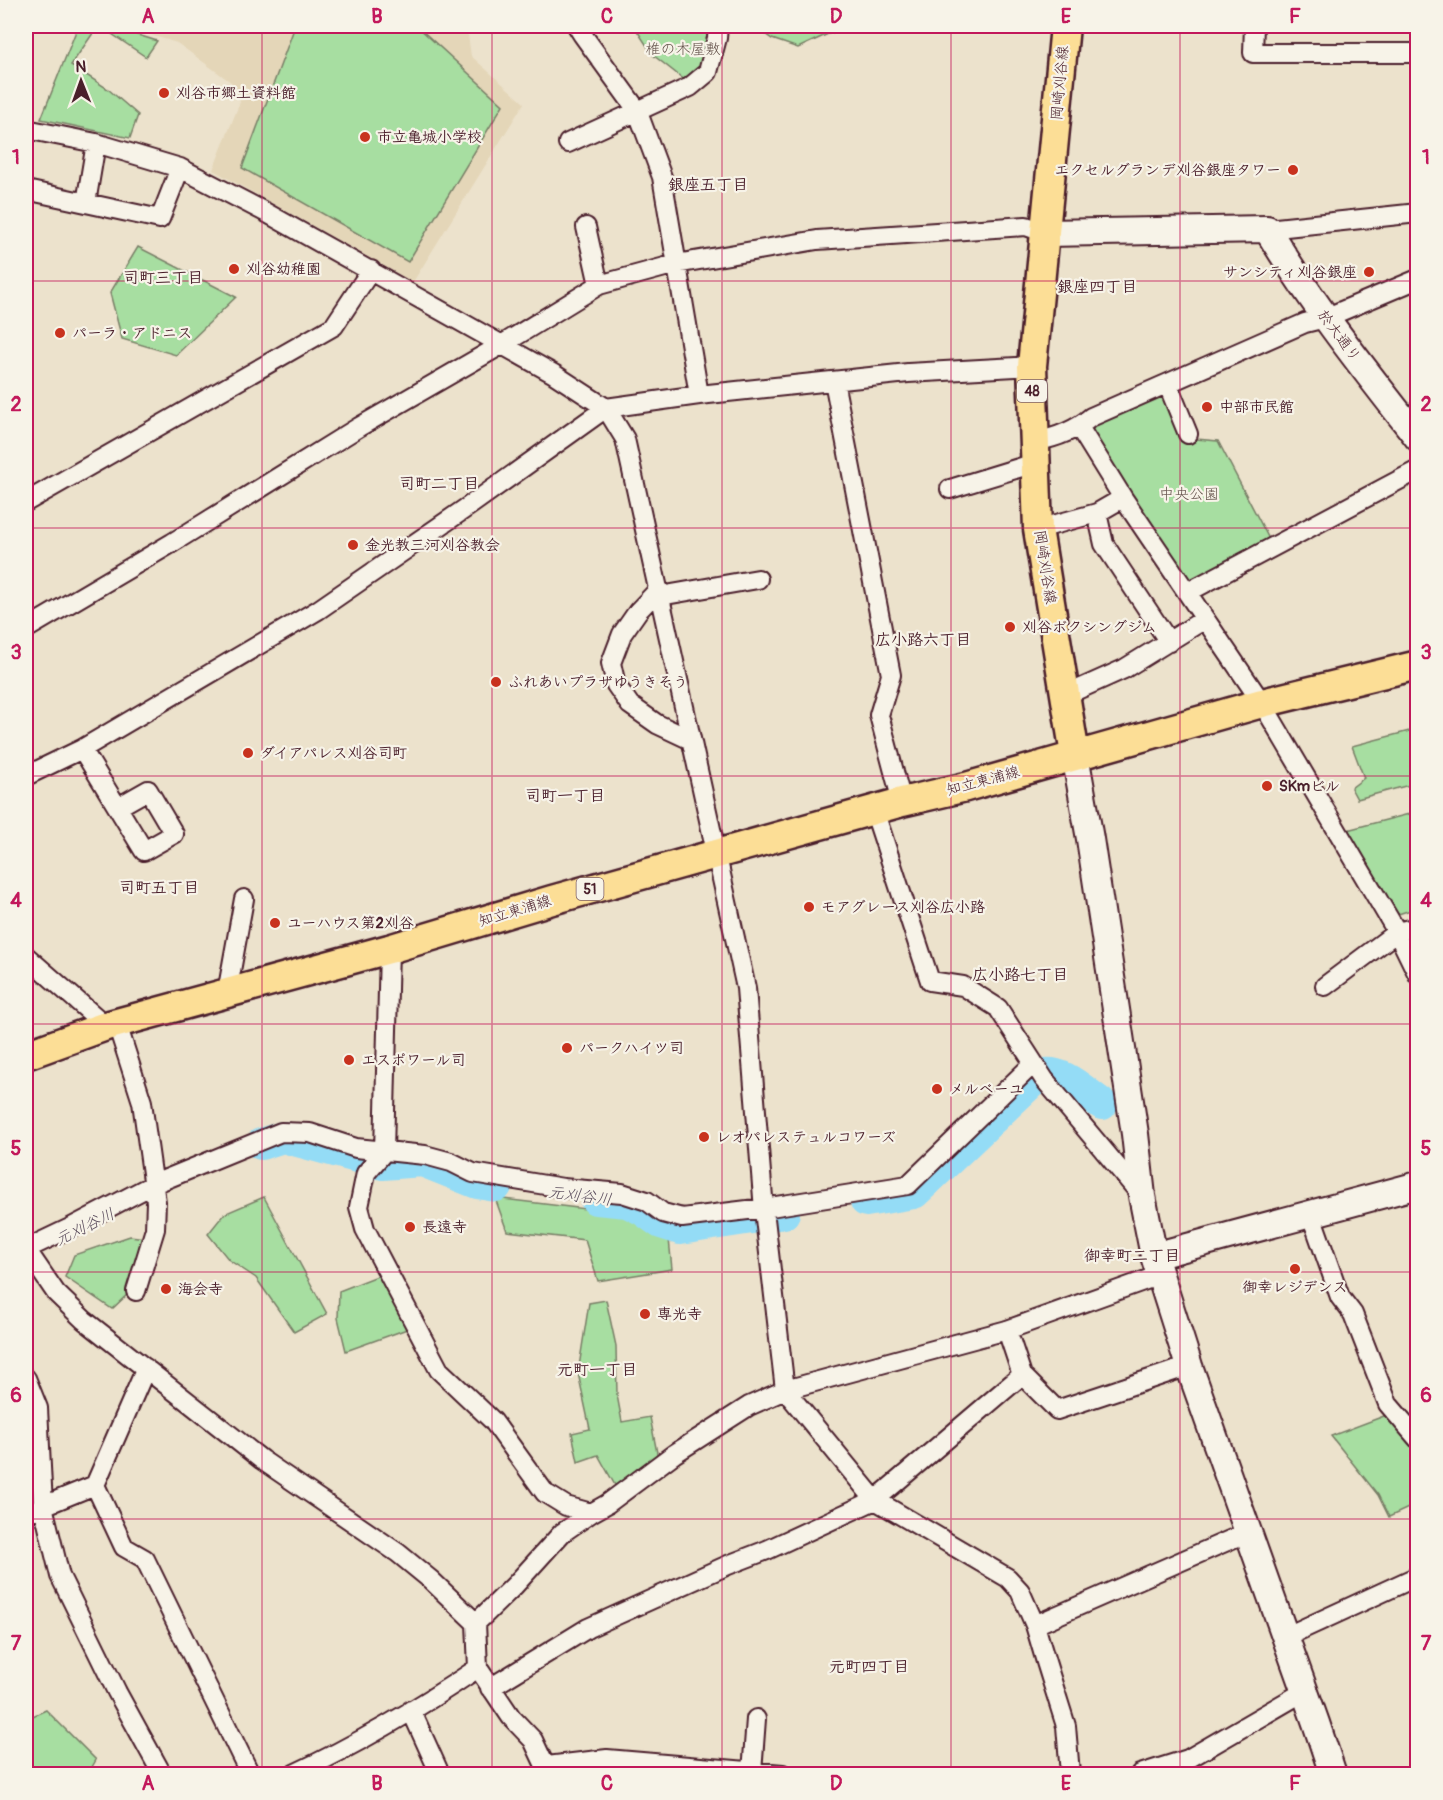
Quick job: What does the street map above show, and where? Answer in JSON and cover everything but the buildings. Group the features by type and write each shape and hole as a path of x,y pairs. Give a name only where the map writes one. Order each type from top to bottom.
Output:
{"main road":[{"name":"岡崎刈谷線","path":"1065,26 1032,366 1038,529 1076,755"},
{"path":"1076,755 1262,703 1418,665"},
{"name":"知立東浦線","path":"26,1054 112,1025 1076,755"}],"street":[{"path":"577,26 637,110 662,177 699,395"},
{"path":"567,143 690,87 708,72 718,26"},
{"path":"1254,26 1253,54 1418,53"},
{"path":"26,129 96,143 180,168 265,212 503,344 606,408 625,439 746,988 765,1215 785,1390 875,1500 1008,1578 1020,1591 1035,1625 1066,1726 1070,1774"},
{"path":"86,203 96,143"},
{"path":"26,190 160,219 180,168"},
{"path":"26,629 599,285 676,264 817,240 1026,226 1046,233 1267,229 1418,213"},
{"path":"586,227 599,285"},
{"name":"於大通り","path":"1267,229 1325,318 1418,438"},
{"path":"26,502 334,326 371,270"},
{"path":"950,489 1034,453 1048,439 1079,427 1091,417 1168,385 1305,322 1325,318 1418,279"},
{"path":"26,776 82,749 318,610 606,408 699,395 908,373 1032,366"},
{"path":"834,381 891,675 879,715 902,802"},
{"path":"1168,385 1188,434"},
{"path":"1079,427 1262,703 1397,932 1418,975"},
{"path":"1188,592 1418,470"},
{"path":"1038,529 1097,513 1124,498"},
{"path":"1097,513 1104,544 1169,642"},
{"path":"691,740 657,724 630,705 616,685 611,663 622,634 638,611 659,593 758,579"},
{"path":"1066,695 1124,669 1205,619"},
{"path":"82,749 118,807"},
{"path":"1076,755 1128,1086 1142,1196 1157,1265 1189,1366 1333,1774"},
{"path":"874,810 930,981 963,986 998,1008 1038,1070 1142,1196"},
{"path":"227,993 244,899"},
{"path":"1325,986 1397,932 1418,927"},
{"path":"389,949 383,1152 366,1173 358,1207 364,1229 440,1370 493,1421 545,1493 566,1506 591,1512"},
{"path":"26,956 112,1025 142,1102 155,1191 155,1229 136,1291"},
{"path":"783,1774 607,1759 548,1770 534,1740 512,1717 478,1668 476,1623 431,1580 398,1553 262,1460 84,1320 56,1293 26,1249 281,1132 310,1133 356,1148 425,1155 451,1162 473,1173 563,1188 622,1193 647,1201 663,1213 682,1218 765,1215 908,1185 1038,1070"},
{"path":"476,1623 514,1587 562,1533 591,1512 607,1504 674,1454 749,1406 785,1390 1007,1330 1157,1265 1311,1215 1418,1185"},
{"path":"1311,1215 1340,1297 1353,1314 1388,1404 1418,1439"},
{"path":"1007,1330 1022,1375 1058,1410 1189,1366"},
{"path":"26,1513 95,1485 146,1368"},
{"path":"490,1688 588,1628 875,1500 1022,1375"},
{"path":"26,1378 38,1408 43,1506 60,1576 117,1692 162,1774"},
{"path":"95,1485 124,1547 145,1559 250,1774"},
{"path":"1035,1625 1248,1532"},
{"path":"1285,1636 1418,1576"},
{"path":"294,1774 345,1750 478,1668"},
{"path":"1140,1774 1188,1759 1305,1691"},
{"path":"411,1710 440,1774"},
{"path":"752,1772 756,1719"}],"shaded area":[{"name":"市立亀城小学校","path":"121,26 455,26 468,35 471,56 524,103 413,282 213,170 240,102 235,85 177,43"}],"green space":[{"path":"78,26 98,26 71,65 108,89 138,115 130,138 41,119"},
{"path":"100,26 109,26 157,41 146,57"},
{"name":"市立亀城小学校","path":"295,26 417,26 503,105 408,262 242,168"},
{"name":"椎の木屋敷","path":"634,26 711,26 702,68 686,81 653,55"},
{"path":"754,26 852,26 798,48 772,39"},
{"path":"138,247 236,297 176,355 122,339 110,293"},
{"name":"中央公園","path":"1164,394 1185,438 1218,441 1270,541 1189,585 1092,438 1093,425"},
{"path":"1417,729 1417,783 1357,799 1351,788 1364,778 1352,746"},
{"path":"1417,812 1417,908 1395,915 1347,830"},
{"path":"264,1197 327,1314 294,1332 256,1278 229,1260 208,1234 224,1214"},
{"path":"495,1198 619,1213 668,1229 672,1269 598,1281 585,1240 507,1231"},
{"path":"130,1236 145,1238 131,1291 112,1309 65,1277 74,1255"},
{"path":"380,1275 407,1329 346,1351 338,1318 339,1291"},
{"path":"606,1300 616,1346 617,1395 622,1422 650,1417 658,1458 616,1487 598,1455 578,1462 572,1433 590,1429 578,1373 589,1303"},
{"path":"1392,1413 1417,1446 1417,1504 1389,1517 1378,1495 1331,1436"},
{"path":"46,1710 96,1760 88,1774 26,1774 26,1719"}],"waterway":[{"name":"元刈谷川","path":"866,1201 914,1193 1038,1076 1055,1074 1063,1077 1102,1104"},
{"name":"元刈谷川","path":"261,1144 283,1137 383,1164 422,1161 477,1183 496,1186"},
{"name":"元刈谷川","path":"596,1199 627,1202 661,1223 680,1229 784,1213"}],"place":[{"name":"刈谷市郷土資料館","path":"164,93"},
{"name":"市立亀城小学校","path":"365,137"},
{"name":"エクセルグランデ刈谷銀座タワー","path":"1293,170"},
{"name":"刈谷幼稚園","path":"234,269"},
{"name":"サンシティ刈谷銀座","path":"1369,272"},
{"name":"パーラ・アドニス","path":"60,333"},
{"name":"中部市民館","path":"1207,407"},
{"name":"金光教三河刈谷教会","path":"353,545"},
{"name":"刈谷ボクシングジム","path":"1010,627"},
{"name":"ふれあいプラザゆうきそう","path":"496,682"},
{"name":"ダイアパレス刈谷司町","path":"248,753"},
{"name":"SKmビル","path":"1267,786"},
{"name":"モアグレース刈谷広小路","path":"809,907"},
{"name":"ユーハウス第2刈谷","path":"275,923"},
{"name":"パークハイツ司","path":"567,1048"},
{"name":"エスポワール司","path":"349,1060"},
{"name":"メルベーユ","path":"937,1089"},
{"name":"レオパレステュルコワーズ","path":"704,1137"},
{"name":"長遠寺","path":"410,1227"},
{"name":"御幸レジデンス","path":"1295,1269"},
{"name":"海会寺","path":"166,1289"},
{"name":"専光寺","path":"645,1314"}],"district":[{"name":"銀座五丁目","path":"708,185"},
{"name":"司町三丁目","path":"163,278"},
{"name":"銀座四丁目","path":"1097,287"},
{"name":"司町二丁目","path":"439,484"},
{"name":"広小路六丁目","path":"923,640"},
{"name":"司町一丁目","path":"565,796"},
{"name":"司町五丁目","path":"159,888"},
{"name":"広小路七丁目","path":"1020,975"},
{"name":"御幸町二丁目","path":"1132,1256"},
{"name":"元町一丁目","path":"597,1370"},
{"name":"元町四丁目","path":"869,1667"}]}
